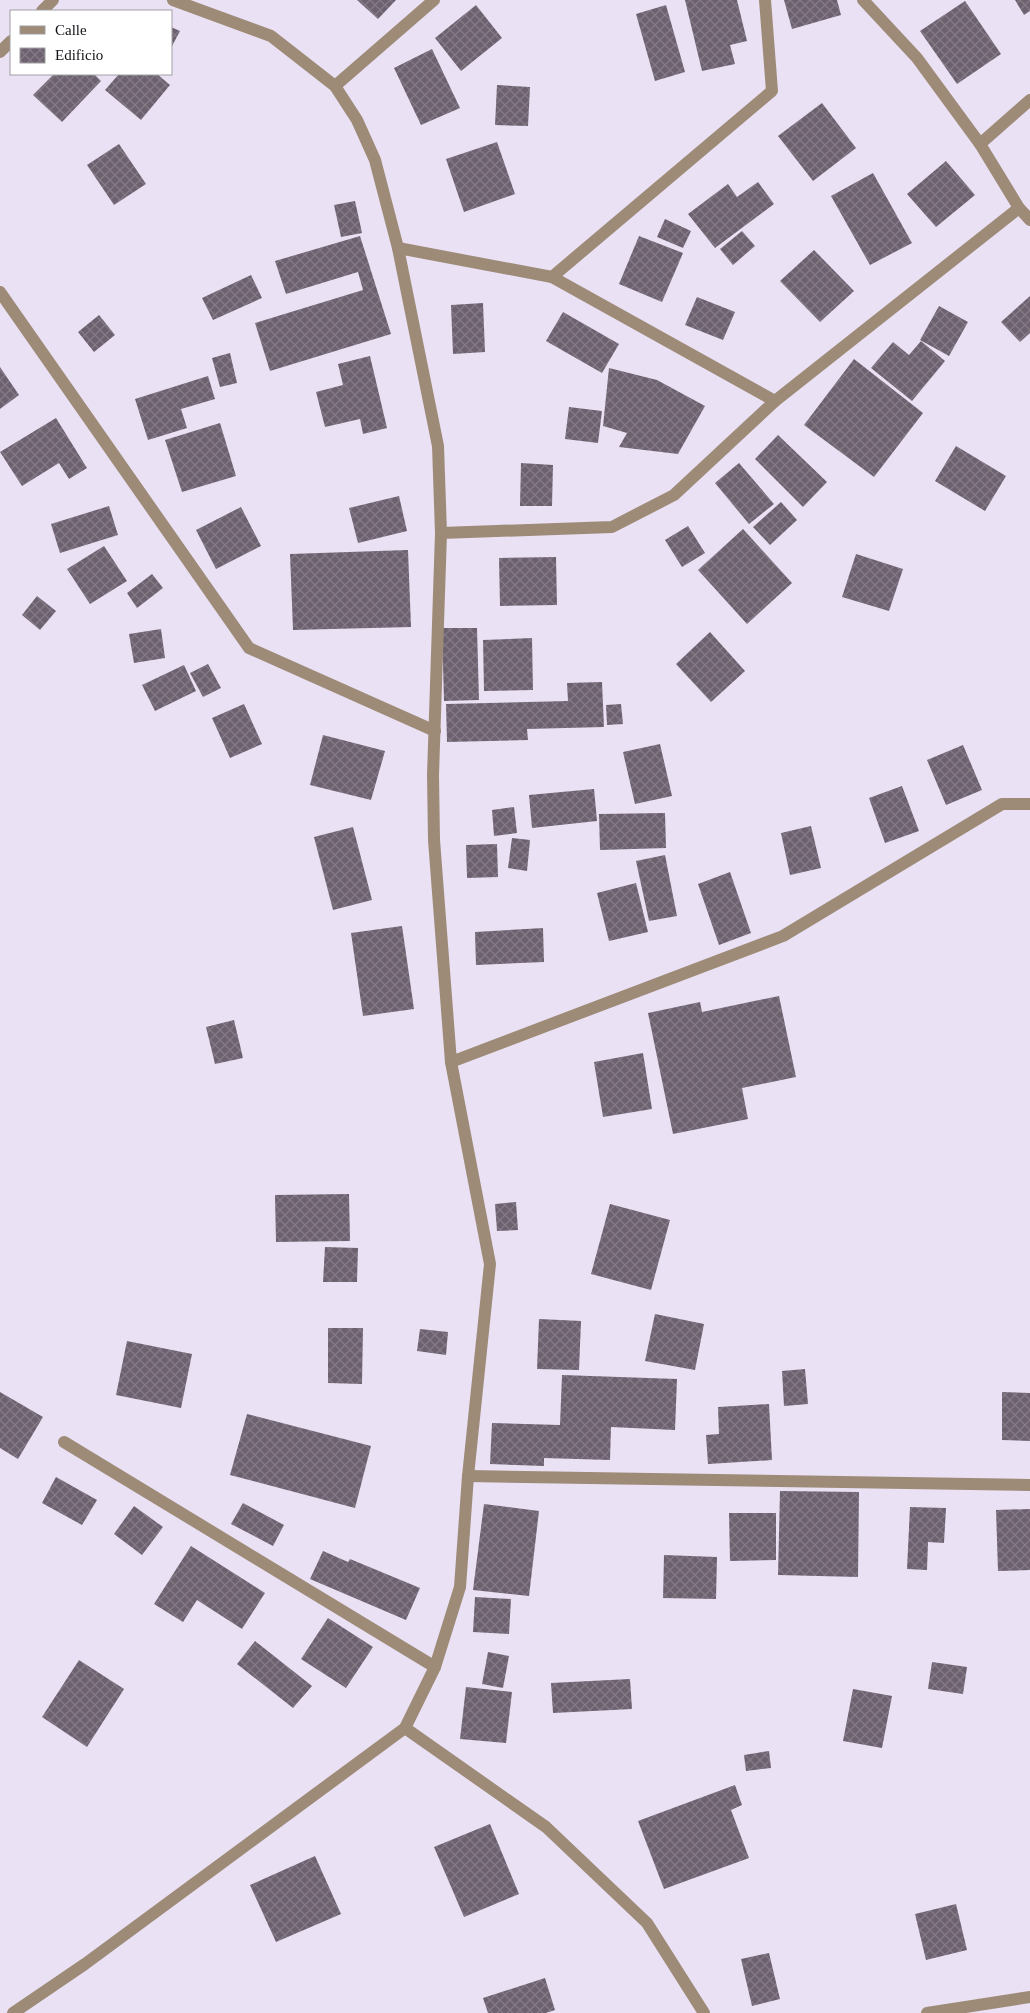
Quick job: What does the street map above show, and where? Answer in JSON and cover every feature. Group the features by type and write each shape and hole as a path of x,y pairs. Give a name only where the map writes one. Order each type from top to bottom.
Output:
{"street":[{"path":"43,10 53,0"},
{"path":"14,2013 85,1964 405,1728 435,1667 460,1587 468,1476 490,1264 451,1062 434,840 441,533 438,446 398,248 375,160 357,120 335,86 272,36 173,0"},
{"path":"335,86 434,0"},
{"path":"552,277 772,91 764,0"},
{"path":"863,0 918,58 980,144 1019,208 1030,220"},
{"path":"0,52 10,42"},
{"path":"980,144 1030,100"},
{"path":"441,533 612,527 674,495 775,401 1019,208"},
{"path":"398,248 552,277 775,401"},
{"path":"0,292 249,648 435,731"},
{"path":"451,1062 783,936 1002,804 1030,804"},
{"path":"64,1442 435,1667"},
{"path":"468,1476 1030,1485"},
{"path":"405,1728 546,1826 647,1923 704,2013"},
{"path":"928,2013 1030,1997"}],"building":[{"path":"357,0 396,0 378,19"},
{"path":"685,0 737,0 747,41 730,45 735,64 702,71"},
{"path":"784,0 837,0 841,15 792,29"},
{"path":"1015,0 1030,0 1030,11 1024,15"},
{"path":"965,1 1001,54 957,84 920,31"},
{"path":"476,5 502,38 461,71 435,38"},
{"path":"666,5 685,72 655,81 636,14"},
{"path":"172,27 180,31 172,46"},
{"path":"432,49 460,108 421,125 394,68"},
{"path":"53,75 95,75 101,81 62,122 33,95"},
{"path":"118,75 158,75 170,85 141,120 105,90"},
{"path":"497,85 530,87 528,126 495,125"},
{"path":"822,103 856,148 813,181 778,136"},
{"path":"497,142 515,194 464,212 446,159"},
{"path":"119,144 146,184 114,205 87,165"},
{"path":"946,161 975,195 936,227 907,194"},
{"path":"873,173 912,243 870,265 831,196"},
{"path":"758,182 774,204 715,248 688,214 728,184 737,197"},
{"path":"355,201 362,233 341,237 334,205"},
{"path":"665,219 691,231 683,248 657,237"},
{"path":"742,231 755,246 733,265 720,249"},
{"path":"360,236 391,334 270,371 255,323 363,290 358,272 286,294 275,261"},
{"path":"639,236 683,253 662,302 619,284"},
{"path":"814,250 854,291 820,322 780,281"},
{"path":"251,275 262,298 213,320 202,298"},
{"path":"1030,296 1030,333 1020,342 1001,322"},
{"path":"697,297 735,312 723,340 685,325"},
{"path":"483,303 485,352 453,354 451,305"},
{"path":"939,306 968,322 949,356 920,340"},
{"path":"563,312 619,344 602,373 546,341"},
{"path":"99,315 115,335 94,352 78,332"},
{"path":"921,341 945,361 912,401 871,368 893,342 909,355"},
{"path":"230,353 237,383 220,387 212,358"},
{"path":"370,356 387,428 363,434 360,419 325,427 316,392 343,385 338,364"},
{"path":"854,359 923,413 874,477 804,425"},
{"path":"0,367 19,395 0,409"},
{"path":"609,368 657,380 705,406 678,454 619,447 627,433 603,426"},
{"path":"208,376 215,399 181,409 187,428 148,440 135,399"},
{"path":"569,407 602,411 598,443 565,439"},
{"path":"56,418 87,468 69,479 59,463 22,486 0,452"},
{"path":"220,423 236,476 182,492 165,440"},
{"path":"778,435 827,482 803,507 755,459"},
{"path":"956,446 1006,476 985,511 935,481"},
{"path":"521,463 553,465 552,506 520,506"},
{"path":"739,463 774,504 749,524 715,483"},
{"path":"399,496 407,531 358,543 349,508"},
{"path":"781,502 797,520 770,545 753,527"},
{"path":"109,506 118,535 60,553 51,524"},
{"path":"241,507 261,546 216,569 196,530"},
{"path":"688,526 705,553 682,567 665,540"},
{"path":"743,529 792,583 747,624 698,570"},
{"path":"104,546 127,581 90,604 67,569"},
{"path":"408,550 411,627 293,630 290,554"},
{"path":"856,554 903,569 889,611 842,597"},
{"path":"556,557 557,605 500,606 499,558"},
{"path":"152,574 163,588 137,608 127,593"},
{"path":"37,596 56,611 40,630 22,615"},
{"path":"442,628 477,628 479,700 444,701"},
{"path":"161,629 165,658 134,663 129,634"},
{"path":"710,632 745,671 711,702 676,664"},
{"path":"532,638 533,690 484,691 483,640"},
{"path":"208,664 221,688 203,697 190,673"},
{"path":"184,665 196,691 155,711 142,685"},
{"path":"602,682 604,727 527,729 528,740 447,742 446,704 568,701 567,683"},
{"path":"244,704 262,744 230,758 212,718"},
{"path":"621,704 623,724 607,725 606,705"},
{"path":"323,735 385,751 371,800 310,785"},
{"path":"660,744 672,796 635,804 623,752"},
{"path":"963,745 982,790 946,805 927,760"},
{"path":"902,786 919,831 885,843 869,798"},
{"path":"594,789 597,821 532,828 529,795"},
{"path":"514,807 517,833 494,836 492,810"},
{"path":"665,813 666,848 600,850 599,814"},
{"path":"811,826 821,868 790,875 781,833"},
{"path":"353,827 372,900 333,910 314,837"},
{"path":"512,838 530,840 527,871 508,868"},
{"path":"497,844 498,877 467,878 466,845"},
{"path":"665,855 677,916 649,921 636,861"},
{"path":"730,872 751,933 719,945 698,884"},
{"path":"636,883 648,932 609,941 597,893"},
{"path":"402,926 414,1009 363,1016 351,933"},
{"path":"543,928 544,962 476,965 475,932"},
{"path":"779,996 796,1077 742,1088 748,1119 673,1134 648,1013 700,1002 702,1012"},
{"path":"234,1020 243,1058 215,1064 206,1027"},
{"path":"643,1053 652,1109 603,1117 594,1062"},
{"path":"349,1194 350,1241 276,1242 275,1195"},
{"path":"516,1202 518,1230 497,1231 495,1204"},
{"path":"610,1204 670,1220 651,1290 591,1274"},
{"path":"325,1247 358,1248 357,1282 323,1282"},
{"path":"655,1314 704,1324 695,1370 645,1361"},
{"path":"539,1319 581,1321 579,1370 537,1369"},
{"path":"328,1328 363,1328 362,1384 328,1383"},
{"path":"420,1329 448,1332 446,1355 417,1351"},
{"path":"127,1341 192,1354 181,1408 116,1395"},
{"path":"805,1369 808,1404 784,1406 782,1371"},
{"path":"562,1375 677,1379 675,1430 611,1427 610,1460 544,1458 544,1466 490,1464 492,1423 560,1425"},
{"path":"0,1392 43,1417 18,1459 0,1448"},
{"path":"1002,1392 1030,1393 1030,1441 1002,1440"},
{"path":"769,1404 772,1460 708,1464 706,1435 719,1434 718,1407"},
{"path":"247,1414 371,1446 355,1508 230,1475"},
{"path":"56,1477 97,1500 82,1525 42,1503"},
{"path":"780,1491 859,1492 858,1577 778,1575"},
{"path":"243,1503 284,1525 273,1546 231,1524"},
{"path":"484,1504 539,1511 529,1596 473,1590"},
{"path":"134,1506 163,1527 142,1555 114,1534"},
{"path":"910,1507 946,1508 944,1543 928,1542 927,1570 907,1569"},
{"path":"1030,1509 1030,1570 998,1571 996,1510"},
{"path":"729,1513 776,1513 776,1560 730,1561"},
{"path":"191,1546 265,1593 242,1629 197,1600 183,1622 154,1604"},
{"path":"323,1551 348,1562 350,1559 420,1588 406,1620 310,1579"},
{"path":"664,1555 717,1557 716,1599 663,1598"},
{"path":"475,1597 511,1599 509,1634 473,1632"},
{"path":"328,1618 373,1647 346,1688 301,1659"},
{"path":"255,1641 312,1686 293,1708 237,1664"},
{"path":"488,1652 509,1656 503,1688 482,1684"},
{"path":"79,1660 124,1689 87,1747 42,1717"},
{"path":"932,1662 967,1667 963,1694 928,1689"},
{"path":"630,1679 632,1709 553,1713 551,1683"},
{"path":"466,1687 512,1692 506,1743 460,1739"},
{"path":"853,1689 892,1696 882,1748 843,1741"},
{"path":"769,1751 771,1768 746,1771 744,1755"},
{"path":"735,1785 742,1805 731,1810 749,1858 664,1889 638,1821"},
{"path":"490,1824 519,1894 464,1917 434,1847"},
{"path":"315,1856 341,1914 276,1942 250,1885"},
{"path":"956,1904 967,1950 926,1960 915,1914"},
{"path":"769,1953 780,1999 752,2006 741,1959"},
{"path":"545,1978 555,2010 546,2013 488,2013 483,1998"}]}
